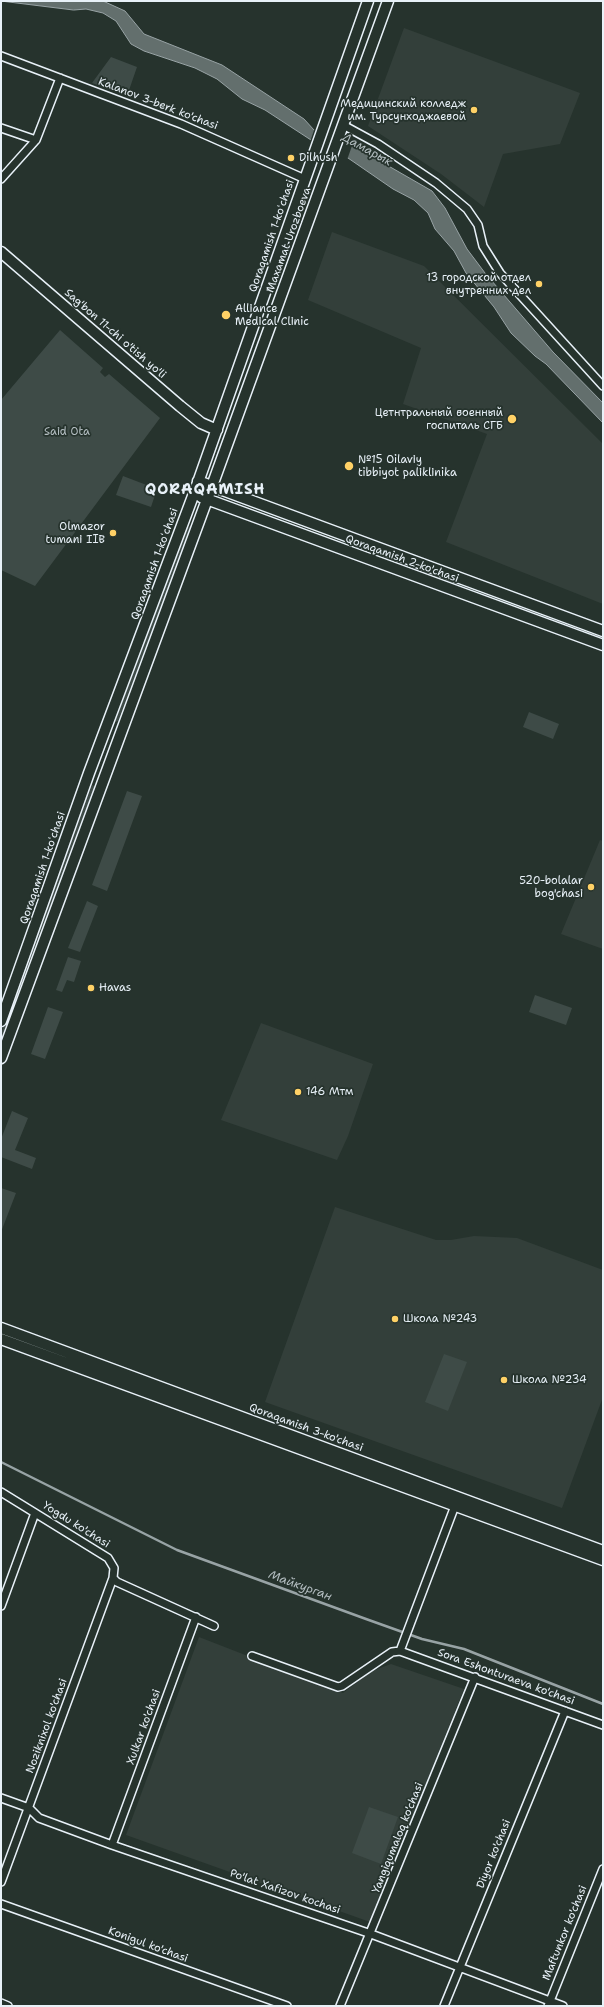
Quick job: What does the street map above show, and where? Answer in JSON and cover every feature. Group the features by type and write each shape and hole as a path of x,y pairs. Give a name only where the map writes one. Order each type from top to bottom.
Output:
{"main road":[{"name":"Qoraqamish 1-koʻchasi","path":"1,1021 89,773 194,494 368,1"},
{"path":"342,127 388,1"},
{"name":"Maxamat Urozboeva","path":"212,486 342,127"},
{"name":"Sag'bon 11-chi o'tish yo'li","path":"1,252 180,406 201,423 216,430"},
{"name":"Qoraqamish 2-ko'chasi","path":"198,481 603,631"},
{"path":"1,1058 212,486"},
{"name":"Qoraqamish 2-ko'chasi","path":"194,494 603,646"},
{"path":"444,587 449,574"},
{"path":"89,773 104,778"},
{"name":"Qoraqamish 3-ko'chasi","path":"1,1328 456,1501 603,1560"},
{"name":"Qoraqamish 3-ko'chasi","path":"1,1339 456,1501 603,1551"}],"street":[{"name":"Kalanov 3-berk ko'chasi","path":"1,56 181,124 305,179"},
{"path":"1,179 36,140 60,78"},
{"path":"342,127 378,144 436,183 467,209 478,225 483,246 500,273 603,386"},
{"path":"1,128 36,140"},
{"name":"Yogdu ko'chasi","path":"1,1492 108,1558 114,1568 113,1578"},
{"path":"252,1656 338,1687 342,1686 392,1652 400,1651 456,1501"},
{"path":"1,1606 35,1513"},
{"path":"113,1578 117,1582 214,1626"},
{"name":"Noziknixol ko'chasi","path":"1,1882 113,1578"},
{"name":"Xulkar ko'chasi","path":"112,1845 196,1617"},
{"name":"Sora Eshonturaeva ko'chasi","path":"400,1651 475,1677 603,1725"},
{"name":"Yangiqumaloq ko'chasi","path":"340,2006 371,1934 475,1677"},
{"name":"Diyor ko'chasi","path":"444,2006 565,1711"},
{"name":"Po'lat Xafizov kochasi","path":"1,1798 29,1808 39,1818 112,1845 371,1934 460,1967 549,2004 563,2006"},
{"name":"Maftunkor ko'chasi","path":"549,2004 603,1869"},
{"name":"Konigul ko'chasi","path":"1,1904 287,2006"},
{"path":"1,2003 8,2006"}],"shaded area":[{"path":"1,1 103,1 125,11 144,34 222,65 304,119 314,130 352,145 432,191 445,208 467,249 485,273 553,352 603,403 603,423 546,364 535,356 511,333 494,307 466,273 454,251 435,229 428,213 414,200 393,189 348,158 311,140 265,110 242,99 217,79 195,68 144,51 131,44 116,21 103,13 86,9 74,10"},
{"name":"Медицинский колледж им. Турсунходжаевой","path":"404,28 580,93 560,144 503,154 484,207 441,174 368,126"},
{"name":"Цетнтральный военный госпиталь СГБ","path":"332,232 424,266 603,444 603,604 446,542 487,434 403,404 421,348 308,300"},
{"name":"520-bolalar bog'chasi","path":"600,840 603,841 603,949 561,934"},
{"name":"146 Мтм","path":"261,1023 373,1064 348,1136 337,1160 221,1120"},
{"path":"335,1207 436,1240 451,1240 474,1236 517,1238 603,1270 603,1397 562,1508 265,1402"},
{"path":"199,1637 343,1693 372,1671 391,1664 464,1689 370,1922 126,1835"}],"green space":[{"path":"111,57 137,67 127,96 92,83"},
{"name":"Said Ota","path":"60,330 103,368 100,372 105,377 109,374 160,418 35,586 1,570 1,400"},
{"path":"123,476 157,489 151,507 116,495"},
{"path":"192,525 118,721 115,722 187,528"},
{"path":"529,712 559,724 553,739 523,727"},
{"path":"92,785 95,787 1,1043 1,1033"},
{"path":"127,791 142,796 107,891 92,885"},
{"path":"87,901 98,906 80,952 68,948"},
{"path":"68,957 81,961 74,982 67,980 62,992 56,990"},
{"path":"535,995 572,1008 566,1025 529,1012"},
{"path":"48,1007 63,1012 45,1059 31,1054"},
{"path":"12,1111 28,1118 15,1150 36,1158 32,1169 1,1157 1,1139"},
{"path":"1,1188 16,1193 1,1232"},
{"path":"444,1354 467,1362 448,1411 425,1402"},
{"path":"369,1807 398,1817 381,1864 352,1853"}],"pier":[{"path":"315,127 353,143 347,160 310,142"}],"waterway":[{"name":"Майкурган","path":"1,1462 177,1550 422,1639 464,1649 603,1704"}],"place":[{"name":"Медицинский колледж им. Турсунходжаевой","path":"474,110"},
{"name":"Dilhush","path":"291,158"},
{"name":"13 городской отдел внутренних дел","path":"539,284"},
{"name":"Alliance Medical Clinic","path":"226,315"},
{"name":"Цетнтральный военный госпиталь СГБ","path":"512,419"},
{"name":"№15 Oilaviy tibbiyot paliklinika","path":"349,466"},
{"name":"Olmazor tumani IIB","path":"113,533"},
{"name":"520-bolalar bog'chasi","path":"591,887"},
{"name":"Havas","path":"91,988"},
{"name":"146 Мтм","path":"298,1092"},
{"name":"Школа №243","path":"395,1319"},
{"name":"Школа №234","path":"504,1380"}],"district":[{"name":"QORAQAMISH","path":"205,490"}],"water label":[{"name":"Дамарык","path":"367,150"}]}
